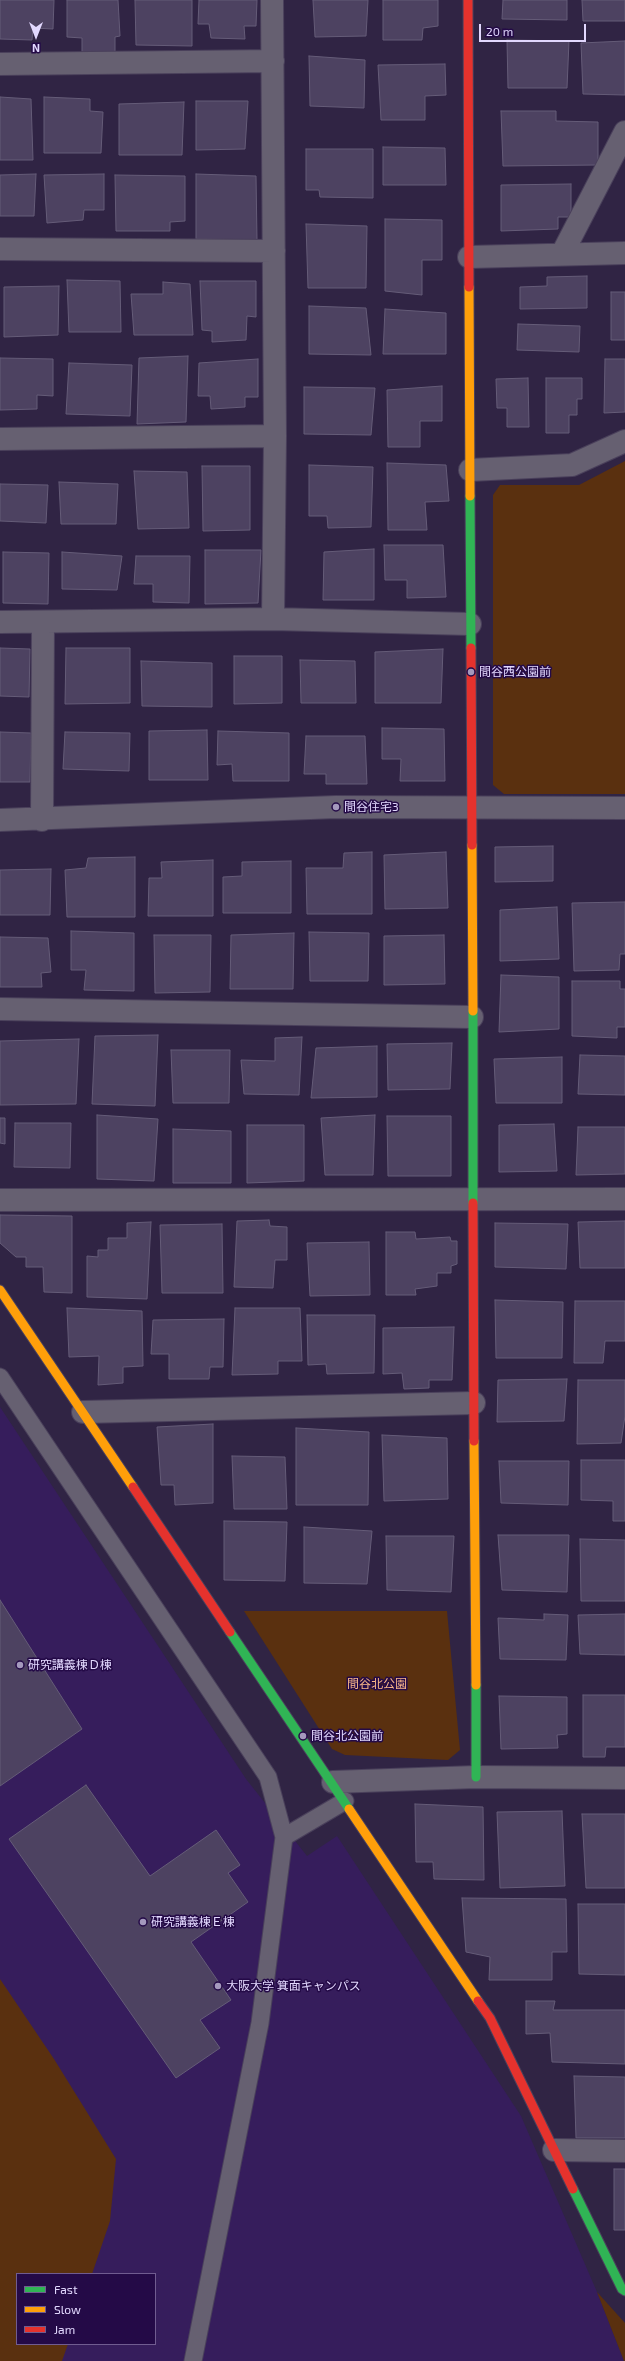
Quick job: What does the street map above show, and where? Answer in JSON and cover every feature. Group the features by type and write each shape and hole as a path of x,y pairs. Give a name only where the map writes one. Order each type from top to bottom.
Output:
{"street":[{"path":"272,0 275,436 273,619"},
{"path":"468,0 476,1777"},
{"path":"0,64 273,61"},
{"path":"562,254 625,132"},
{"path":"0,249 274,251"},
{"path":"469,257 625,253"},
{"path":"0,439 275,436"},
{"path":"470,470 572,465 625,441"},
{"path":"0,622 273,619 470,624"},
{"path":"42,820 43,622"},
{"path":"0,820 42,820 336,807 625,808"},
{"path":"0,1010 472,1017"},
{"path":"0,1200 625,1199"},
{"path":"0,1290 346,1801 490,2018 622,2289 625,2291"},
{"path":"83,1412 474,1403"},
{"path":"333,1782 476,1777 625,1778"},
{"path":"554,2150 625,2151"}],"lane":[{"path":"0,1376 268,1777 284,1837 260,2023 193,2361"},
{"path":"284,1837 346,1801"}],"shaded area":[{"name":"大阪大学 箕面キャンパス","path":"0,1407 246,1779 307,1856 337,1836 521,2116 597,2292 624,2361 0,2361"}],"green space":[{"path":"625,461 625,794 504,794 493,785 493,495 500,485 579,485"},
{"name":"間谷北公園","path":"244,1611 447,1611 460,1750 448,1760 345,1755 332,1749"},
{"path":"0,1979 54,2059 116,2159 110,2221 92,2273 16,2273 16,2345 68,2345 62,2361 0,2361"},
{"path":"597,2292 625,2323 625,2361 624,2361"}],"building":[{"path":"0,0 54,0 53,29 33,28 32,40 0,39"},
{"path":"67,0 118,0 120,36 115,37 115,52 82,52 82,38 67,37"},
{"path":"135,0 192,0 192,46 136,45"},
{"path":"199,0 257,0 256,26 244,26 245,39 211,38 209,24 198,24"},
{"path":"313,0 368,0 366,36 315,37"},
{"path":"383,0 438,0 438,26 423,28 422,40 383,40"},
{"path":"503,0 567,0 567,20 502,19"},
{"path":"582,0 625,0 625,21 583,21"},
{"path":"507,40 569,41 567,88 508,88"},
{"path":"625,41 625,95 583,94 581,43"},
{"path":"309,56 365,60 364,108 310,106"},
{"path":"445,64 446,95 425,96 425,120 381,120 378,65"},
{"path":"0,97 31,99 33,160 0,160"},
{"path":"44,97 90,99 90,111 103,112 101,153 44,153"},
{"path":"196,101 248,101 245,149 196,150"},
{"path":"184,102 182,155 119,155 119,104"},
{"path":"501,111 556,111 556,121 598,122 598,165 503,166"},
{"path":"383,147 445,148 446,185 383,185"},
{"path":"306,149 373,149 373,198 320,197 319,190 306,190"},
{"path":"36,174 34,216 0,216 0,175"},
{"path":"104,174 104,210 84,210 83,220 47,223 44,175"},
{"path":"196,174 256,176 257,240 196,239"},
{"path":"115,175 185,176 185,221 170,222 170,231 116,231"},
{"path":"571,184 571,217 558,217 558,229 501,231 501,185"},
{"path":"385,219 442,220 442,260 422,260 422,295 385,291"},
{"path":"306,224 367,226 366,288 308,288"},
{"path":"587,276 587,308 520,309 520,287 547,286 547,277"},
{"path":"67,280 120,281 121,332 69,332"},
{"path":"200,281 256,281 256,317 247,316 246,340 212,342 212,331 202,330"},
{"path":"163,282 190,284 193,335 134,335 131,294 163,294"},
{"path":"59,286 58,335 4,337 4,287"},
{"path":"611,292 625,292 625,340 611,340"},
{"path":"309,306 366,308 371,355 309,354"},
{"path":"385,309 446,313 446,354 383,354"},
{"path":"518,324 580,326 579,352 517,350"},
{"path":"188,356 186,422 137,424 139,358"},
{"path":"0,358 53,359 53,396 37,395 37,409 0,410"},
{"path":"258,359 258,397 245,397 245,407 211,409 210,396 198,396 199,363"},
{"path":"605,359 625,359 625,412 604,413"},
{"path":"69,363 132,365 130,416 66,414"},
{"path":"528,378 529,427 507,427 507,408 497,408 496,379"},
{"path":"546,378 582,378 582,399 577,399 577,415 569,415 569,433 546,433"},
{"path":"442,386 442,421 420,421 420,447 388,447 387,390"},
{"path":"304,387 375,388 371,435 304,434"},
{"path":"387,463 446,465 449,501 425,502 427,530 388,530"},
{"path":"309,465 373,467 371,527 328,528 327,516 309,516"},
{"path":"202,466 250,466 250,530 203,531"},
{"path":"134,471 187,472 189,528 138,529"},
{"path":"59,482 118,484 116,524 61,524"},
{"path":"0,484 48,485 46,523 0,521"},
{"path":"384,545 443,545 446,597 407,598 407,580 385,580"},
{"path":"374,549 374,600 323,600 324,552"},
{"path":"205,550 261,550 258,603 205,604"},
{"path":"3,552 49,553 48,604 3,603"},
{"path":"62,552 122,556 117,590 62,589"},
{"path":"136,556 190,556 189,603 153,602 153,584 134,584"},
{"path":"0,648 30,649 29,697 0,696"},
{"path":"66,648 130,648 130,703 65,704"},
{"path":"443,649 441,703 375,703 375,652"},
{"path":"234,656 282,656 282,703 234,704"},
{"path":"300,660 355,661 356,703 301,703"},
{"path":"141,661 212,663 212,707 142,706"},
{"path":"382,728 444,729 445,781 400,781 401,759 382,759"},
{"path":"207,730 208,780 149,780 149,731"},
{"path":"218,731 289,733 289,781 233,781 232,764 217,765"},
{"path":"0,732 31,733 30,782 0,782"},
{"path":"65,732 130,733 129,771 63,769"},
{"path":"306,736 365,736 367,784 326,784 326,774 304,774"},
{"path":"553,846 553,881 495,882 495,847"},
{"path":"372,852 372,914 307,914 306,868 343,868 344,853"},
{"path":"446,852 448,908 385,909 384,855"},
{"path":"135,857 135,917 67,917 65,870 86,868 88,858"},
{"path":"213,860 213,916 148,916 149,878 162,878 161,862"},
{"path":"291,861 291,913 223,913 223,877 242,876 242,862"},
{"path":"51,869 50,915 0,915 0,870"},
{"path":"625,902 625,954 620,954 619,970 574,971 572,903"},
{"path":"557,907 559,959 500,961 500,910"},
{"path":"71,931 134,933 134,991 84,990 86,970 71,970"},
{"path":"309,932 369,933 368,981 310,981"},
{"path":"294,933 293,989 230,989 231,935"},
{"path":"154,935 211,935 210,992 155,993"},
{"path":"444,935 445,984 384,985 384,936"},
{"path":"0,937 48,938 51,972 41,973 42,987 0,987"},
{"path":"501,975 559,977 559,1029 499,1032"},
{"path":"572,981 620,981 620,989 625,989 625,1027 617,1027 617,1038 572,1036"},
{"path":"158,1035 155,1106 92,1104 95,1036"},
{"path":"302,1037 299,1095 244,1094 241,1060 275,1061 275,1038"},
{"path":"79,1039 76,1104 0,1105 0,1041"},
{"path":"452,1043 450,1089 388,1090 387,1044"},
{"path":"377,1046 377,1097 311,1098 316,1048"},
{"path":"171,1050 230,1050 229,1103 173,1103"},
{"path":"580,1055 625,1056 625,1095 578,1094"},
{"path":"562,1057 562,1103 496,1103 494,1059"},
{"path":"97,1115 158,1119 154,1181 97,1179"},
{"path":"375,1115 373,1175 325,1175 321,1118"},
{"path":"387,1116 451,1116 451,1176 388,1176"},
{"path":"0,1118 5,1118 5,1144 0,1143"},
{"path":"15,1123 71,1123 70,1168 14,1167"},
{"path":"554,1124 557,1171 499,1172 499,1125"},
{"path":"247,1125 304,1125 304,1181 247,1183"},
{"path":"578,1127 625,1127 625,1174 576,1175"},
{"path":"173,1129 231,1131 231,1183 173,1183"},
{"path":"0,1215 72,1216 72,1293 44,1292 43,1267 26,1267 26,1257 16,1257 0,1243"},
{"path":"269,1220 270,1226 287,1227 287,1260 275,1260 273,1288 234,1287 237,1221"},
{"path":"625,1221 625,1268 580,1268 578,1222"},
{"path":"151,1222 147,1299 87,1297 87,1256 98,1257 98,1250 108,1250 108,1238 127,1238 127,1223"},
{"path":"495,1223 568,1224 566,1269 495,1267"},
{"path":"222,1224 223,1293 162,1293 160,1225"},
{"path":"386,1232 415,1232 416,1239 450,1237 451,1241 457,1241 457,1264 451,1266 451,1273 437,1273 437,1286 415,1289 416,1295 386,1295"},
{"path":"369,1242 370,1295 310,1296 307,1243"},
{"path":"495,1300 563,1302 562,1358 496,1358"},
{"path":"575,1301 625,1301 625,1341 605,1341 603,1363 574,1363"},
{"path":"67,1308 142,1311 143,1366 123,1367 123,1383 98,1385 99,1356 69,1357"},
{"path":"235,1308 300,1308 302,1361 278,1361 278,1374 232,1375"},
{"path":"307,1315 375,1315 374,1373 327,1374 326,1364 308,1365"},
{"path":"224,1319 223,1367 210,1367 209,1379 169,1379 169,1354 151,1354 153,1320"},
{"path":"454,1327 452,1380 429,1380 429,1388 404,1389 402,1373 383,1374 383,1328"},
{"path":"567,1379 564,1421 497,1422 498,1380"},
{"path":"578,1380 625,1380 625,1416 621,1443 577,1444"},
{"path":"213,1424 213,1503 175,1505 174,1485 161,1485 157,1427"},
{"path":"296,1428 369,1432 368,1505 296,1505"},
{"path":"382,1435 447,1438 448,1499 384,1501"},
{"path":"232,1456 285,1457 287,1509 234,1509"},
{"path":"581,1460 625,1460 625,1521 613,1521 613,1501 581,1500"},
{"path":"499,1461 569,1461 568,1505 501,1503"},
{"path":"224,1521 287,1522 285,1581 224,1580"},
{"path":"304,1527 372,1531 367,1584 304,1583"},
{"path":"498,1535 569,1535 567,1592 502,1590"},
{"path":"386,1536 454,1536 451,1592 387,1590"},
{"path":"580,1539 625,1540 625,1601 581,1601"},
{"name":"研究講義棟Ｄ棟","path":"0,1600 82,1729 0,1786"},
{"path":"544,1614 568,1615 566,1660 500,1659 498,1618 544,1620"},
{"path":"625,1614 625,1655 580,1654 578,1615"},
{"path":"583,1695 625,1695 625,1747 606,1747 605,1757 583,1757"},
{"path":"499,1696 567,1697 567,1734 557,1735 558,1748 501,1749"},
{"name":"研究講義棟Ｅ棟","path":"86,1785 150,1876 216,1830 240,1865 228,1873 248,1902 191,1942 231,2000 200,2020 220,2048 176,2078 9,1839"},
{"path":"415,1804 483,1807 484,1880 434,1879 433,1862 416,1862"},
{"path":"562,1811 565,1886 500,1888 497,1812"},
{"path":"582,1814 625,1814 625,1888 586,1888"},
{"path":"462,1898 566,1899 567,1952 552,1952 552,1980 489,1980 490,1957 466,1952"},
{"path":"578,1904 625,1904 625,1975 579,1974"},
{"path":"526,2001 555,2001 553,2010 625,2010 625,2064 552,2062 550,2033 526,2034"},
{"path":"574,2076 625,2077 625,2138 576,2138"},
{"path":"614,2169 625,2169 625,2230 614,2230"}],"traffic: fast":[{"path":"470,496 471,648"},
{"path":"473,1011 473,1203"},
{"path":"230,1632 349,1809"},
{"path":"476,1685 476,1777"},
{"path":"573,2189 622,2289 625,2291"}],"traffic: slow":[{"path":"469,287 470,496"},
{"path":"472,845 473,1011"},
{"path":"0,1290 133,1487"},
{"path":"474,1441 476,1685"},
{"path":"349,1809 478,2001"}],"traffic: jam":[{"path":"468,0 469,287"},
{"path":"471,648 472,845"},
{"path":"473,1203 474,1441"},
{"path":"133,1487 230,1632"},
{"path":"478,2001 490,2018 573,2189"}],"place":[{"name":"間谷西公園前","path":"471,672"},
{"name":"間谷住宅3","path":"336,807"},
{"name":"研究講義棟Ｄ棟","path":"20,1665"},
{"name":"間谷北公園前","path":"303,1736"},
{"name":"研究講義棟Ｅ棟","path":"143,1922"},
{"name":"大阪大学 箕面キャンパス","path":"218,1986"}]}
